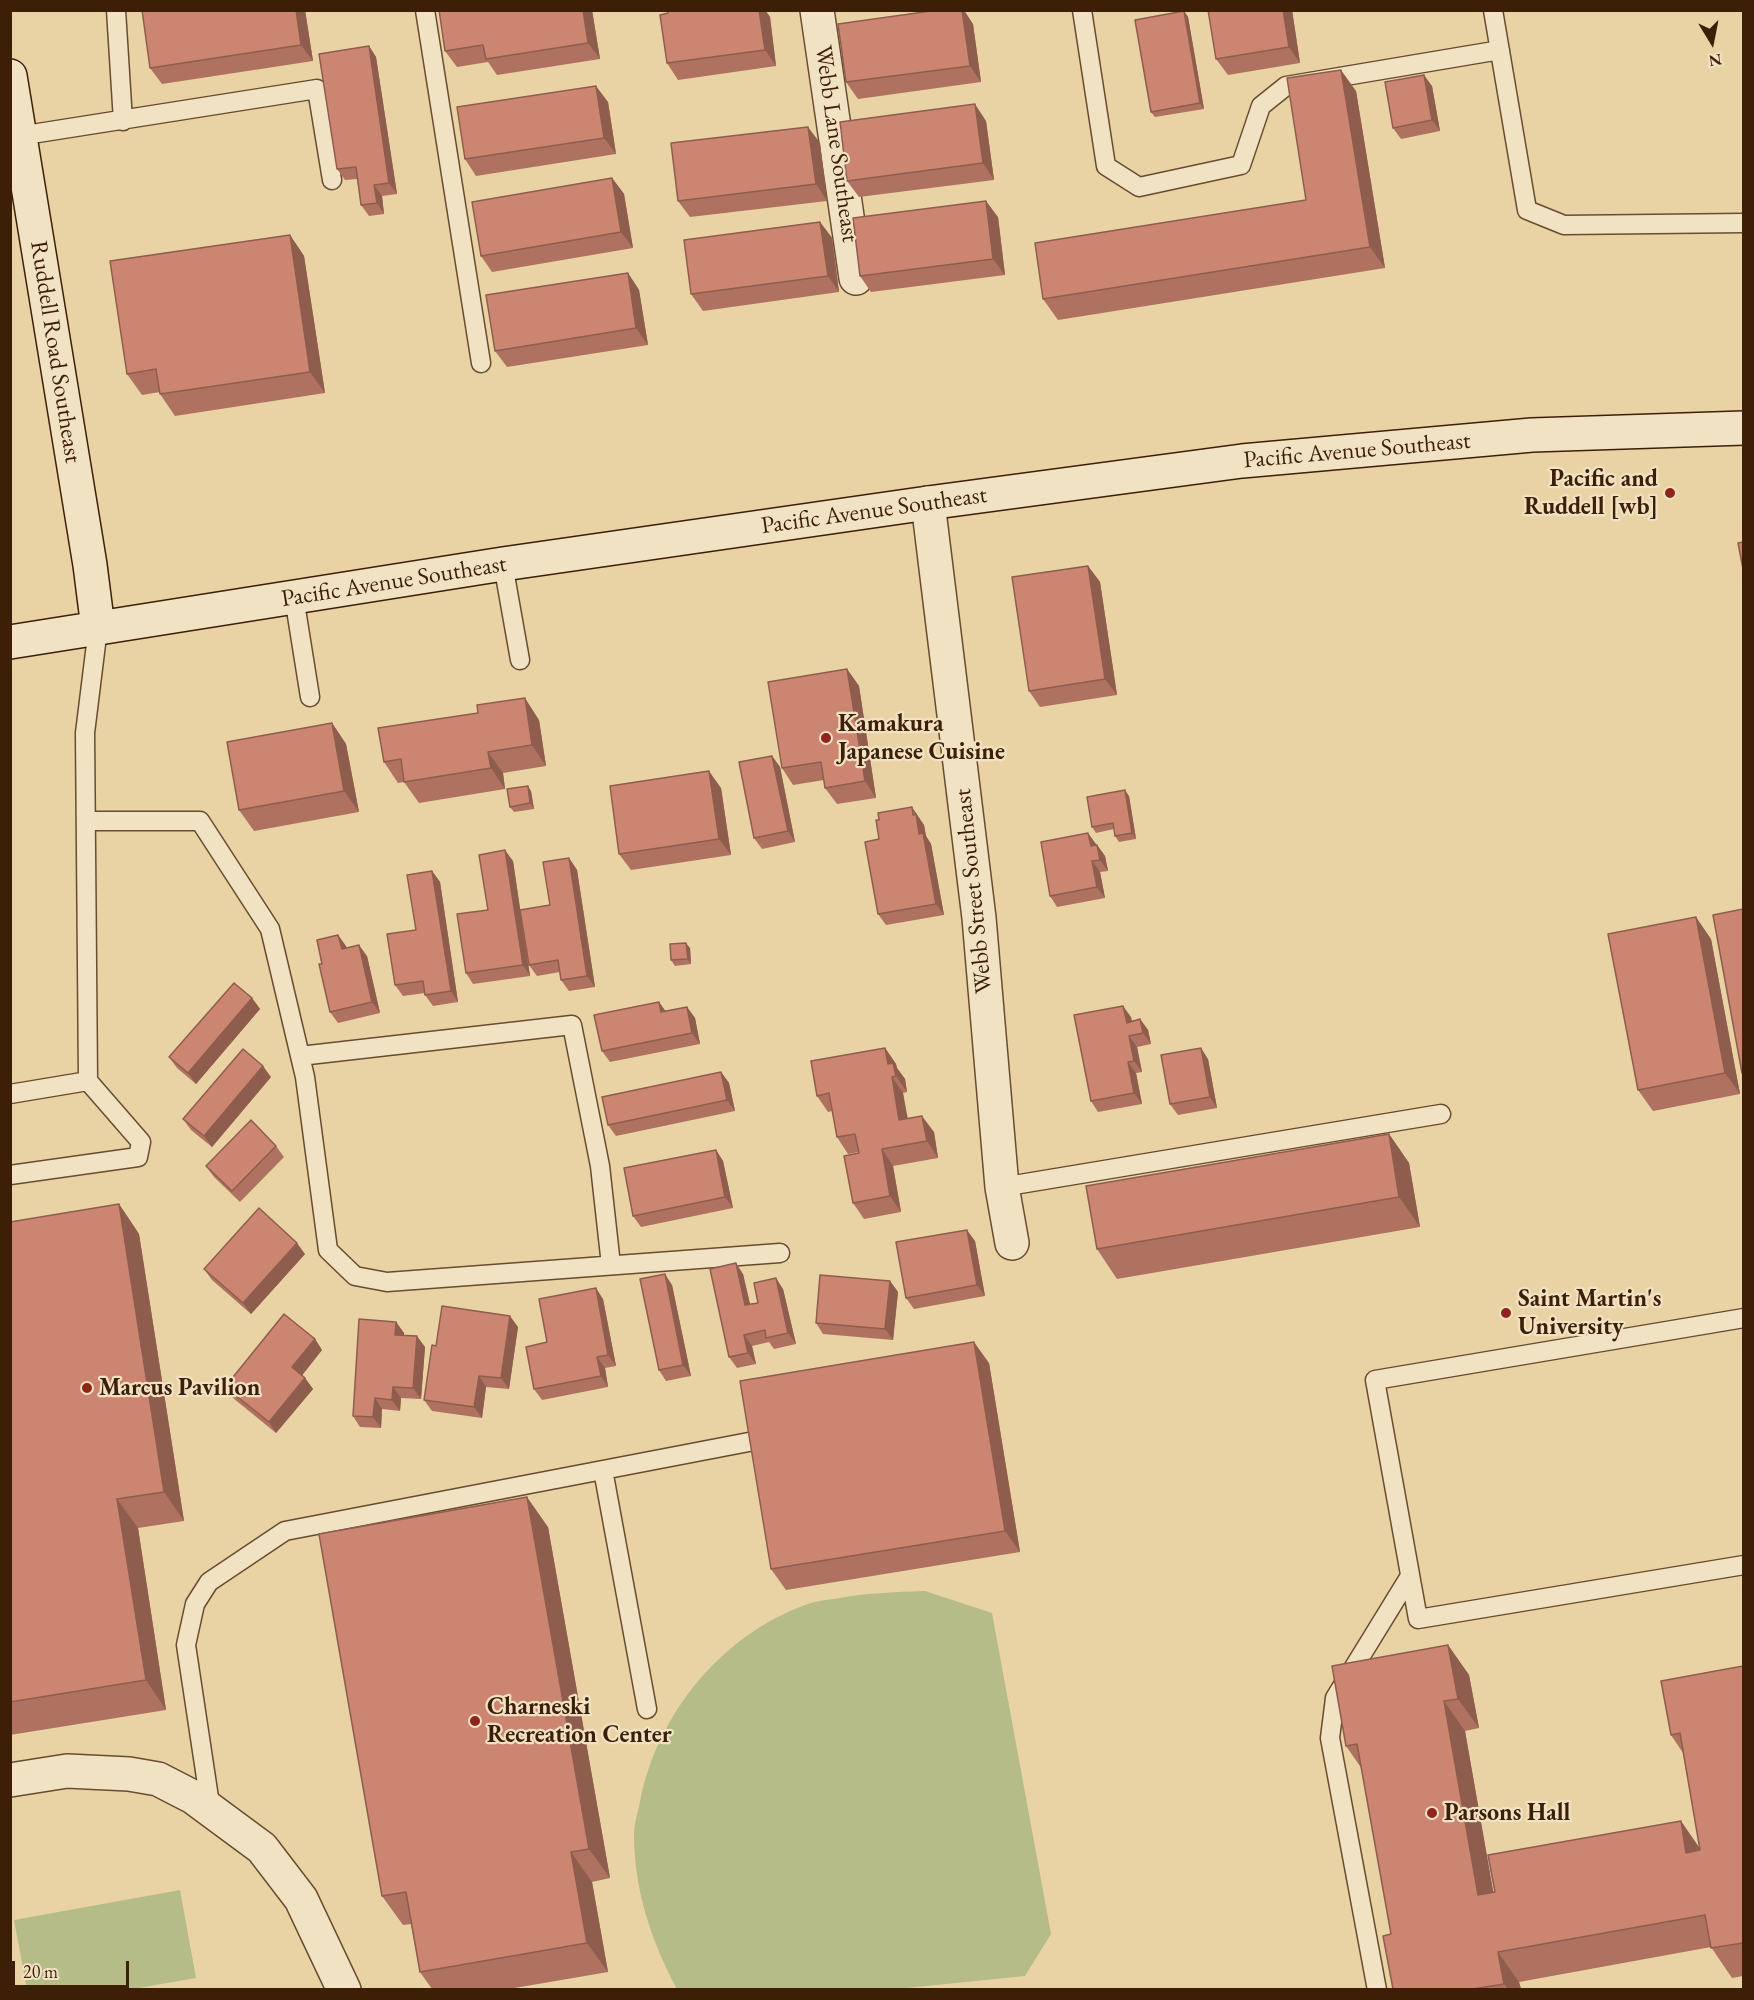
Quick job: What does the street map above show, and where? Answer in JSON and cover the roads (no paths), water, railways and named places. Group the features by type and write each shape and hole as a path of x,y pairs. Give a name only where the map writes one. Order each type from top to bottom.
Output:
{"main road":[{"name":"Webb Lane Southeast","path":"817,10 856,278"},
{"name":"Ruddell Road Southeast","path":"10,76 90,565 98,628"},
{"name":"Pacific Avenue Southeast","path":"10,642 503,564 1242,461 1532,435 1743,428"},
{"name":"Webb Street Southeast","path":"928,503 979,918 1002,1186 1012,1243"},
{"path":"10,1780 67,1771 129,1774 158,1779 193,1797 261,1848 301,1899 344,1989"}],"lane":[{"path":"116,10 123,121"},
{"path":"425,10 481,363"},
{"path":"1082,10 1106,166 1139,187 1241,165 1261,106 1286,86 1500,50"},
{"path":"1493,10 1527,210 1564,225 1743,223"},
{"path":"19,136 317,89 332,180"},
{"path":"503,564 520,660"},
{"path":"294,597 310,697"},
{"path":"10,1175 138,1157 141,1142 88,1081 85,733 98,628"},
{"path":"86,821 200,822 270,929 305,1077 328,1250 355,1276 387,1282 780,1253"},
{"path":"300,1056 572,1025 600,1166 610,1265"},
{"path":"10,1094 88,1081"},
{"path":"1002,1186 1441,1114"},
{"path":"1743,1318 1375,1380 1418,1619 1743,1565"},
{"path":"211,1811 186,1645 195,1604 209,1582 285,1531 754,1441"},
{"path":"603,1470 647,1709"},
{"path":"1377,1989 1330,1738 1335,1698 1410,1576"}],"place":[{"name":"Pacific and Ruddell [wb]","path":"1670,493"},
{"name":"Kamakura Japanese Cuisine","path":"826,738"},
{"name":"Saint Martin's University","path":"1506,1313"},
{"name":"Marcus Pavilion","path":"87,1388"},
{"name":"Charneski Recreation Center","path":"475,1721"},
{"name":"Parsons Hall","path":"1432,1813"}]}
